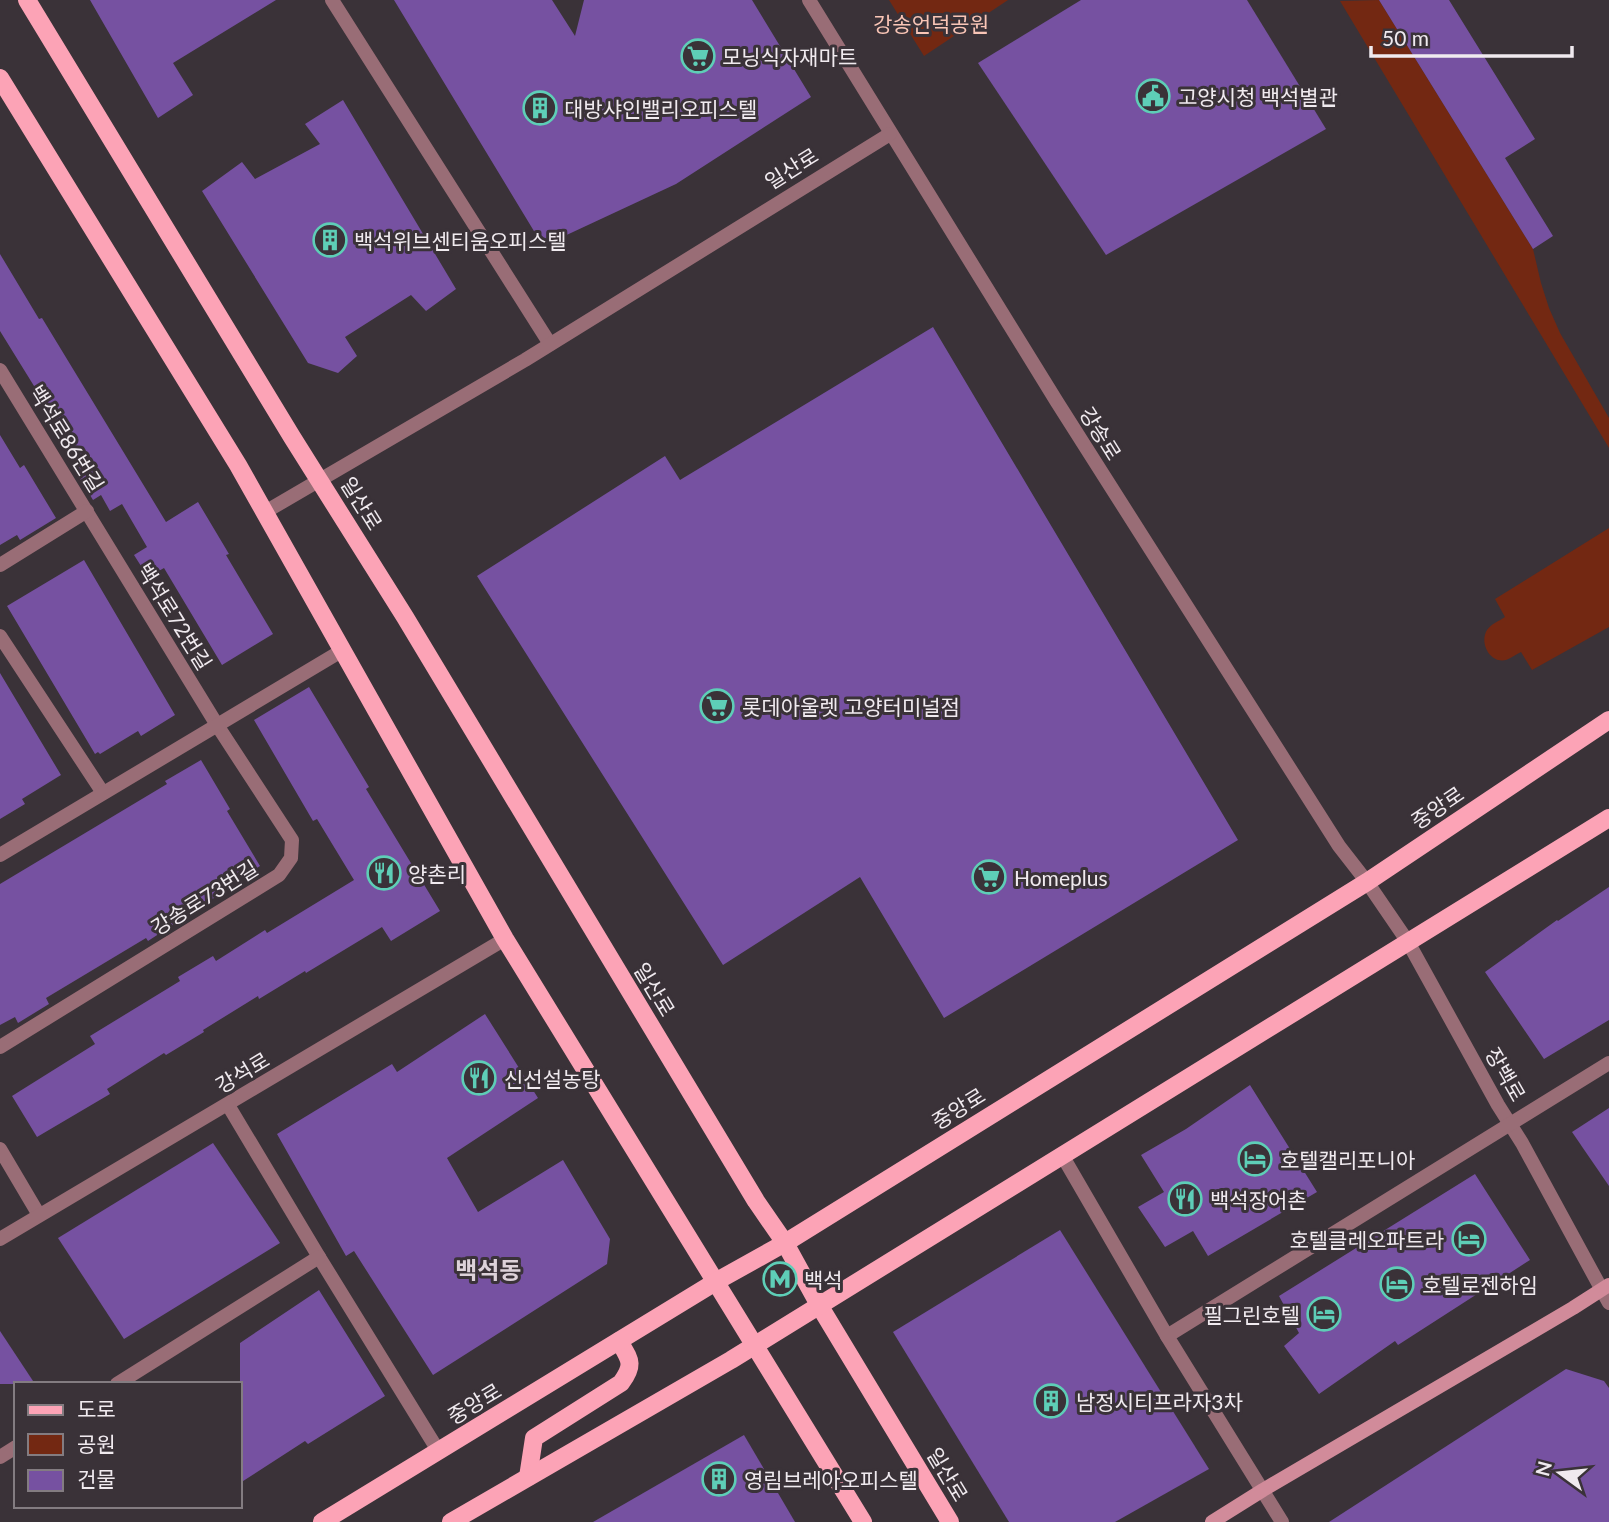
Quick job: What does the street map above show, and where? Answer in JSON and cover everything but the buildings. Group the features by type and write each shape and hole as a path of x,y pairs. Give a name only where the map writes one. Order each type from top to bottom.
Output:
{"main road":[{"name":"일산로","path":"27,0 412,629 756,1201 785,1243 819,1305 950,1522"},
{"path":"0,78 265,512 505,939 863,1522"},
{"name":"중앙로","path":"322,1522 717,1281 785,1243 1367,882 1609,720"},
{"path":"459,1520 755,1345 1609,818"},
{"path":"528,1477 534,1438 621,1383 630,1370 630,1360 619,1341"}],"street":[{"path":"332,0 550,344"},
{"name":"강송로","path":"808,0 1057,402 1339,846 1367,882"},
{"name":"일산로","path":"265,512 550,344 890,134"},
{"name":"백석로86번길","path":"0,370 97,529"},
{"path":"0,565 87,511"},
{"name":"백석로72번길","path":"97,529 218,725"},
{"path":"0,636 103,793"},
{"path":"0,855 343,650"},
{"name":"강송로73번길","path":"0,1047 279,875 291,858 292,840 218,725"},
{"name":"장백로","path":"1212,1522 1606,1293 1408,942 1367,882"},
{"name":"강석로","path":"0,1239 505,939"},
{"path":"1167,1336 1609,1063"},
{"path":"228,1105 439,1452"},
{"path":"0,1149 39,1215"},
{"path":"1062,1155 1167,1336 1282,1522"},
{"path":"120,1382 319,1257"}],"green space":[{"name":"강송언덕공원","path":"889,0 1008,0 924,56"},
{"path":"1379,0 1533,249 1549,308 1560,333 1609,418 1609,448 1340,1"},
{"path":"1609,528 1609,627 1532,670 1521,652 1506,660 1491,656 1485,646 1485,635 1491,626 1505,617 1495,599"}],"place":[{"name":"모닝식자재마트","path":"698,56"},
{"name":"고양시청 백석별관","path":"1153,96"},
{"name":"대방샤인밸리오피스텔","path":"540,108"},
{"name":"백석위브센티움오피스텔","path":"330,240"},
{"name":"롯데아울렛 고양터미널점","path":"717,706"},
{"name":"양촌리","path":"384,873"},
{"name":"Homeplus","path":"989,877"},
{"name":"신선설농탕","path":"479,1078"},
{"name":"호텔캘리포니아","path":"1255,1159"},
{"name":"백석장어촌","path":"1185,1199"},
{"name":"호텔클레오파트라","path":"1469,1239"},
{"name":"백석","path":"780,1279"},
{"name":"호텔로젠하임","path":"1397,1284"},
{"name":"필그린호텔","path":"1324,1314"},
{"name":"남정시티프라자3차","path":"1051,1401"},
{"name":"영림브레아오피스텔","path":"719,1479"}],"district":[{"name":"백석동","path":"488,1269"}]}
